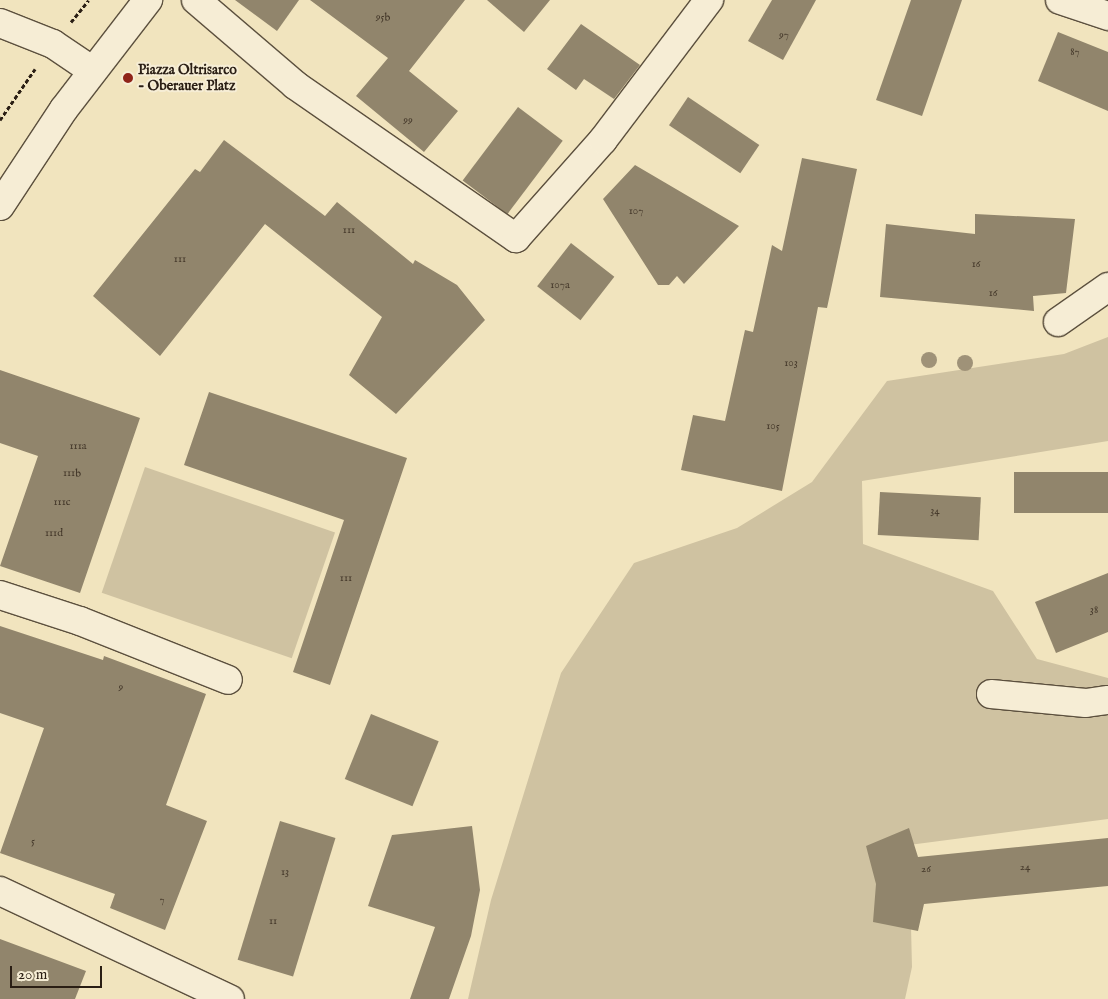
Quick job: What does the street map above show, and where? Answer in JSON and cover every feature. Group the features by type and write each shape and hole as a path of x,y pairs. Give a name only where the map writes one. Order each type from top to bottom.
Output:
{"street":[{"path":"0,206 93,71 148,0"},
{"path":"196,0 295,84 516,238 603,140 669,56 709,0"},
{"path":"1060,0 1108,16"},
{"path":"0,23 53,44 93,71"},
{"path":"1058,322 1108,287"},
{"path":"0,595 80,621 228,680"},
{"path":"991,694 1086,703 1108,700"},
{"path":"0,891 230,999"}],"shaded area":[{"path":"1108,337 1108,441 862,481 863,544 993,591 1037,659 1108,678 1108,819 909,845 912,967 905,999 468,999 491,900 561,673 634,563 737,528 812,482 887,381 1064,354"},
{"path":"145,467 335,532 292,658 102,593"}],"building":[{"path":"235,0 299,0 277,31"},
{"path":"310,0 465,0 409,71 458,111 424,152 356,96 388,58"},
{"path":"487,0 550,0 524,32"},
{"path":"772,0 816,0 783,60 748,41"},
{"path":"911,0 962,0 922,116 876,100"},
{"path":"581,24 640,65 614,99 584,79 576,90 547,69"},
{"path":"1058,32 1108,52 1108,111 1038,81"},
{"path":"688,97 759,145 740,173 669,125"},
{"path":"518,107 563,141 507,214 463,180"},
{"path":"224,140 325,216 337,202 413,264 415,260 457,285 485,320 396,414 349,375 382,317 265,224 160,356 93,296 195,169 200,172"},
{"path":"802,158 857,169 827,308 818,307 782,491 681,470 693,415 725,421 745,330 753,332 772,245 782,251"},
{"path":"635,165 739,226 684,284 677,276 669,285 658,285 603,199"},
{"path":"975,214 1075,219 1066,293 1033,296 1034,311 880,297 886,224 975,234"},
{"path":"571,243 614,277 580,320 537,286"},
{"path":"0,370 140,418 80,593 0,566 38,456 0,443"},
{"path":"209,392 407,458 330,685 293,672 344,520 184,465"},
{"path":"1014,472 1108,472 1108,513 1014,513"},
{"path":"880,492 981,497 979,540 878,535"},
{"path":"1108,573 1108,632 1056,653 1035,602"},
{"path":"0,626 103,660 104,656 206,694 166,805 207,821 165,930 110,908 115,894 0,853 44,728 0,713"},
{"path":"371,714 439,741 412,806 345,779"},
{"path":"280,821 335,838 293,977 238,960"},
{"path":"472,826 480,890 471,936 449,999 410,999 435,927 368,906 392,835"},
{"path":"909,828 918,857 1108,838 1108,886 924,904 918,931 873,922 876,884 866,846"},
{"path":"0,939 86,971 75,999 0,999"}],"place":[{"name":"Piazza Oltrisarco - Oberauer Platz","path":"128,78"}]}
